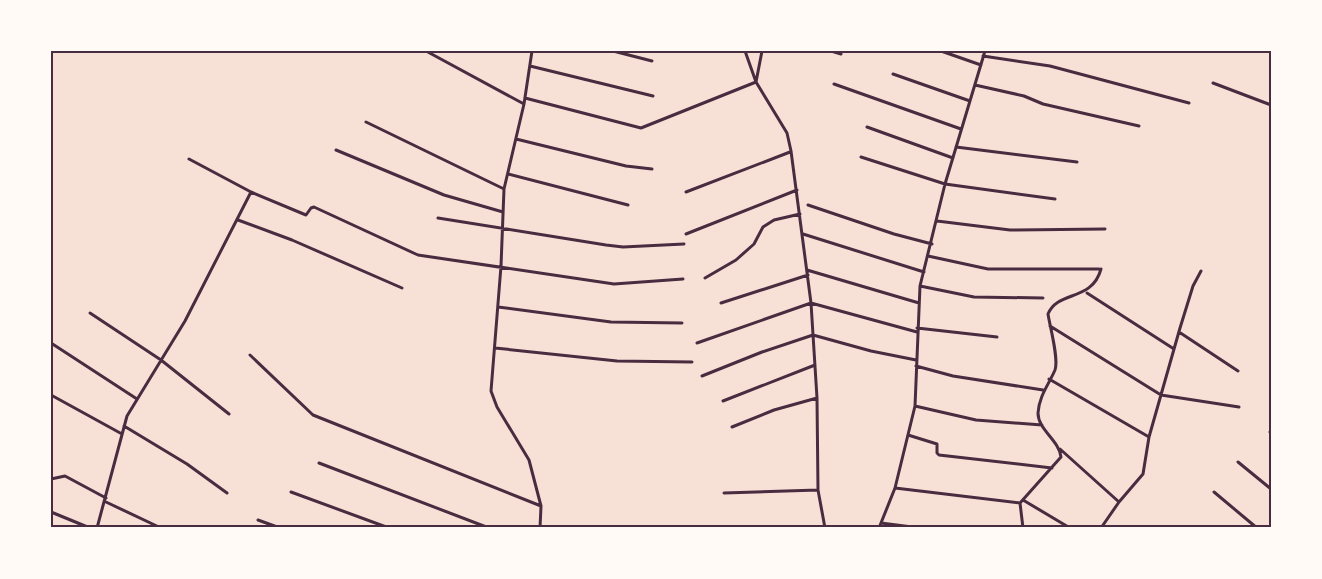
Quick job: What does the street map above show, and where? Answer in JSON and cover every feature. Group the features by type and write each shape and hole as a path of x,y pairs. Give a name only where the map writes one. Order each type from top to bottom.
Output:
{"street":[{"path":"426,51 524,104"},
{"path":"531,51 524,104 504,189 492,397 529,460 541,506 540,528"},
{"path":"613,51 652,61"},
{"path":"746,51 756,82 787,133 791,151 811,303 817,398 818,490 825,528"},
{"path":"756,82 762,51"},
{"path":"831,51 841,54"},
{"path":"941,51 981,65"},
{"path":"879,528 895,488 915,406 920,286 945,184 985,51"},
{"path":"983,56 1050,66 1189,103"},
{"path":"530,66 653,96"},
{"path":"893,74 970,101"},
{"path":"525,98 641,128 756,82"},
{"path":"1214,83 1271,105"},
{"path":"834,84 961,129"},
{"path":"975,85 1024,96 1043,104 1139,126"},
{"path":"366,122 504,189"},
{"path":"867,128 953,158"},
{"path":"516,139 626,166 652,169"},
{"path":"956,147 1077,162"},
{"path":"336,150 444,195 503,212"},
{"path":"686,192 791,151"},
{"path":"861,157 945,184 1056,198"},
{"path":"189,159 251,192 306,215 314,207 418,255 615,284 683,279"},
{"path":"508,174 628,205"},
{"path":"686,234 797,190"},
{"path":"97,528 127,416 185,321 251,192"},
{"path":"808,205 894,234 932,244"},
{"path":"705,278 745,252 754,244 763,228 774,220 800,214"},
{"path":"438,218 623,247 684,244"},
{"path":"237,219 292,240 402,288"},
{"path":"937,221 1010,230 1105,229"},
{"path":"803,234 924,272"},
{"path":"928,256 988,269 1100,269 1090,288 1057,302 1048,314 1056,364 1043,390 1038,414 1042,425 1060,449 1119,502"},
{"path":"1101,528 1143,474 1149,437 1179,331 1193,286 1201,271"},
{"path":"721,303 807,272 919,303"},
{"path":"920,286 974,297 1043,298"},
{"path":"1087,293 1174,349"},
{"path":"697,343 811,303 917,330 997,337"},
{"path":"498,307 611,322 682,323"},
{"path":"90,313 161,360 229,414"},
{"path":"1050,326 1161,395 1239,407"},
{"path":"1179,331 1238,371"},
{"path":"702,376 813,335 871,351 916,360"},
{"path":"51,343 137,399"},
{"path":"495,348 617,361 692,362"},
{"path":"250,355 313,415 541,506"},
{"path":"723,400 815,365"},
{"path":"916,366 953,376 1043,390"},
{"path":"1049,379 1149,437"},
{"path":"51,395 122,434"},
{"path":"732,427 774,410 817,398"},
{"path":"915,406 976,420 1042,425"},
{"path":"124,426 187,464 227,493"},
{"path":"908,435 937,444 939,455 1053,468"},
{"path":"1023,528 1021,501 1053,468 1061,457 1060,449"},
{"path":"1238,462 1271,489"},
{"path":"319,463 489,528"},
{"path":"51,479 65,476 105,500 161,528"},
{"path":"895,488 1021,501 1070,528"},
{"path":"724,493 818,490"},
{"path":"291,492 389,528"},
{"path":"1214,492 1257,528"},
{"path":"51,512 90,528"},
{"path":"258,520 280,528"},
{"path":"881,523 920,528"}]}
